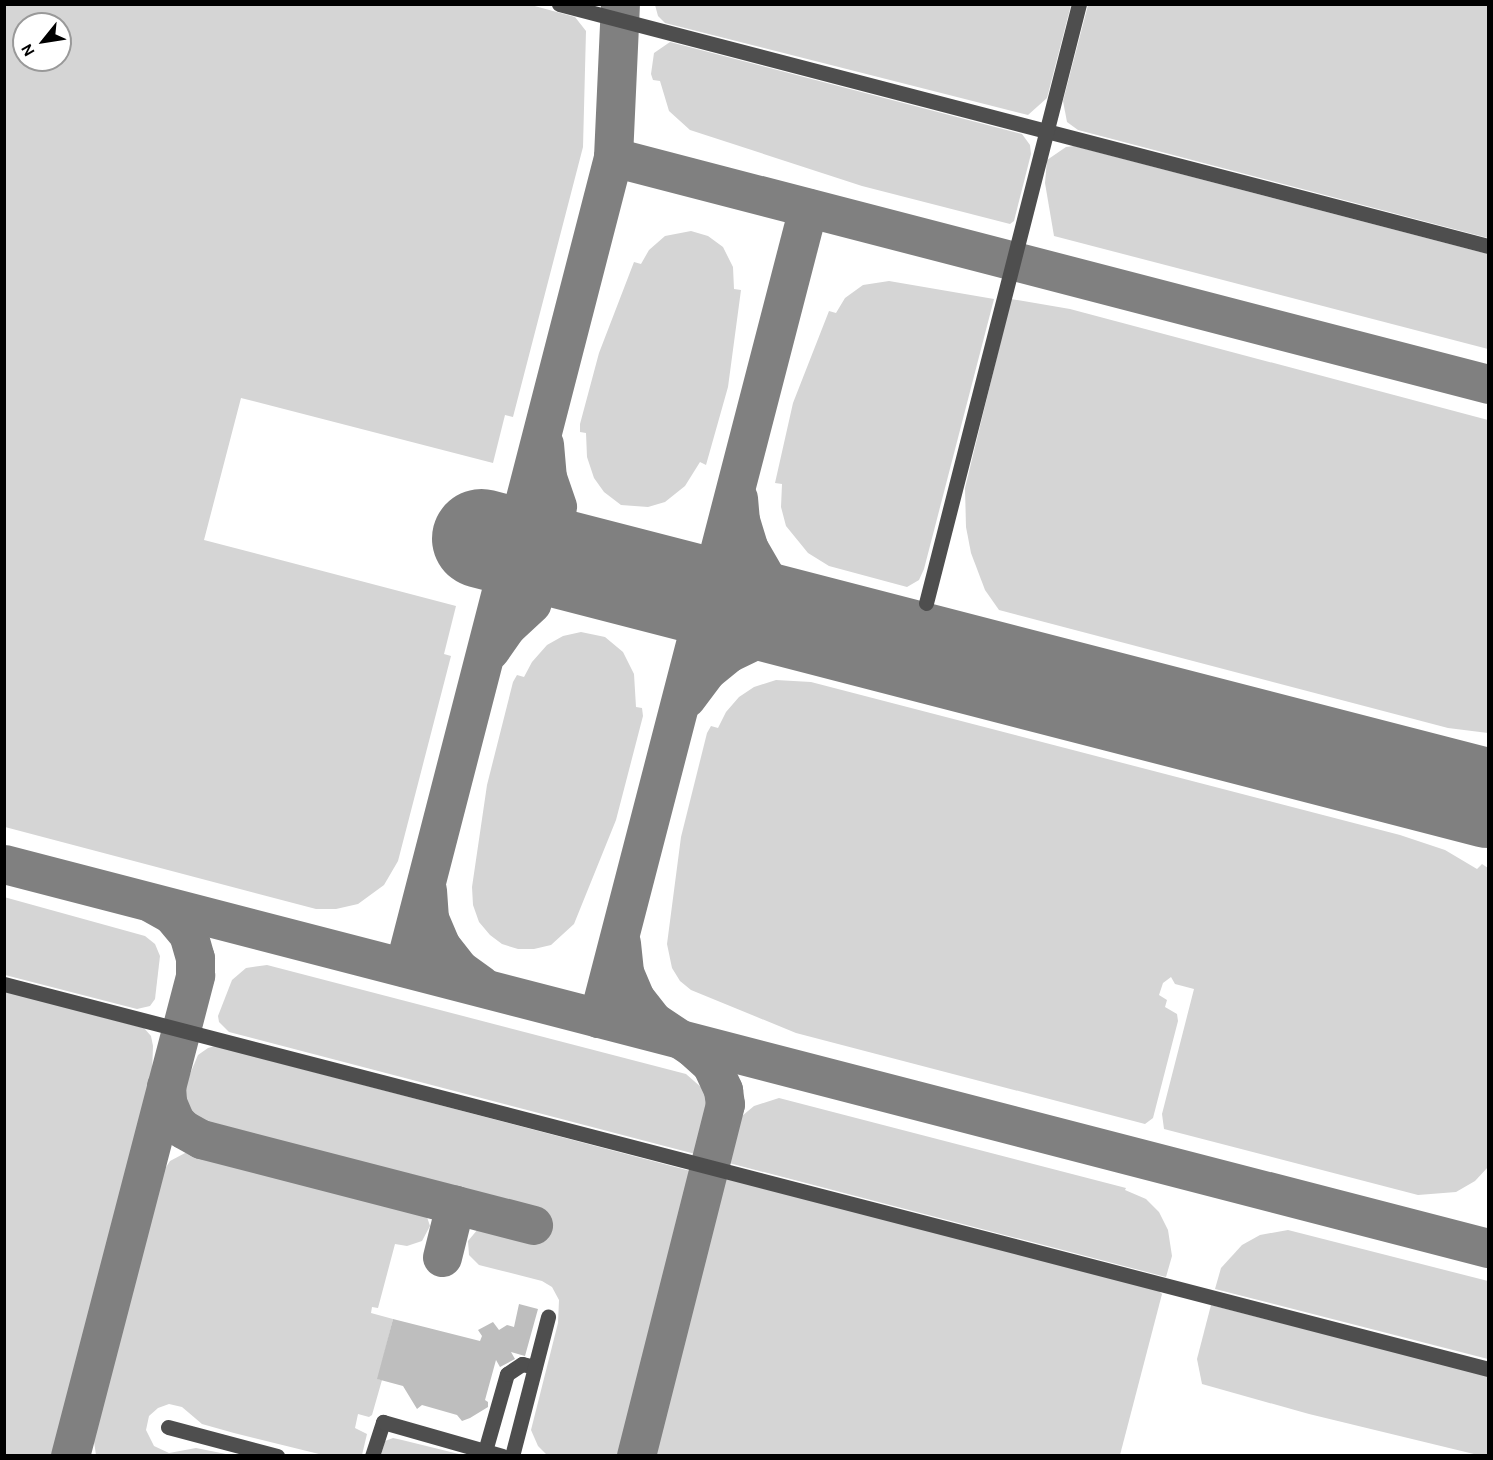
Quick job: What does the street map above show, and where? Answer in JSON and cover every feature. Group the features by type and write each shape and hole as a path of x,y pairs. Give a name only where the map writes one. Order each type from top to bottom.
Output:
{"street":[{"path":"559,4 1488,246"},
{"path":"926,603 1079,4"},
{"path":"4,984 1488,1369"},
{"path":"512,1455 548,1317"},
{"path":"484,1450 507,1374 522,1364 535,1367"},
{"path":"372,1455 383,1422 502,1455"},
{"path":"168,1427 277,1455"}],"shaded area":[{"path":"655,4 1071,5 1047,98 1028,115 665,23 658,16"},
{"path":"4,5 531,5 575,17 586,31 583,147 513,417 505,415 493,463 241,398 204,540 456,606 444,654 451,656 398,861 384,885 358,904 336,909 316,909 5,827"},
{"path":"1088,5 1488,5 1488,238 1078,130 1067,122 1063,101"},
{"path":"670,42 1022,134 1030,145 1031,154 1014,221 1010,224 862,186 690,130 669,111 660,81 653,80 651,74 654,53"},
{"path":"1074,146 1488,254 1488,349 1054,236 1045,183 1047,160 1066,147"},
{"path":"691,231 708,236 723,247 733,267 734,289 741,290 728,387 706,465 700,462 685,486 665,502 648,507 621,505 604,492 594,478 587,457 586,433 580,432 580,424 599,353 634,262 641,264 649,250 665,236"},
{"path":"889,281 994,299 924,569 919,580 907,587 829,566 808,553 786,526 781,507 782,484 775,483 793,403 829,311 836,313 845,298 863,285"},
{"path":"1011,299 1070,309 1488,420 1488,733 1448,728 999,610 985,590 971,553 966,527 965,488"},
{"path":"581,632 605,637 623,652 634,674 636,707 642,708 643,716 616,820 574,924 551,945 534,949 518,949 502,944 490,935 479,922 473,905 472,887 487,785 513,682 517,675 524,677 532,662 547,645 563,636"},
{"path":"776,680 811,682 1400,835 1445,850 1477,869 1482,864 1488,868 1488,1167 1475,1181 1456,1192 1418,1195 1164,1129 1162,1114 1194,989 1175,984 1171,977 1163,983 1159,995 1167,1000 1165,1007 1177,1014 1178,1021 1153,1118 1145,1124 796,1033 691,990 680,981 672,968 667,944 681,837 707,733 711,726 718,728 726,712 739,697 754,687"},
{"path":"4,897 145,936 155,944 160,956 155,999 150,1006 137,1009 5,975"},
{"path":"267,965 686,1074 702,1088 711,1110 703,1154 699,1155 229,1032 219,1022 218,1016 232,980 246,968"},
{"path":"4,991 144,1028 151,1036 153,1046 152,1073 54,1455 5,1455"},
{"path":"215,1046 698,1173 625,1455 547,1455 538,1446 531,1430 558,1323 559,1300 552,1287 542,1281 479,1265 469,1255 468,1241 478,1229 489,1225 535,1237 541,1214 240,1136 200,1121 185,1102 185,1086 198,1055"},
{"path":"779,1098 1126,1188 1125,1190 1146,1199 1159,1212 1168,1230 1172,1256 1166,1277 729,1163 726,1160 732,1134 742,1116 754,1106"},
{"path":"187,1152 234,1159 415,1206 426,1214 430,1226 422,1241 407,1246 395,1244 378,1308 372,1307 371,1313 393,1319 378,1379 382,1380 372,1415 369,1417 358,1414 355,1428 367,1434 362,1455 323,1455 234,1433 202,1424 182,1407 169,1404 158,1408 149,1416 146,1430 154,1446 169,1453 196,1448 231,1455 96,1455 93,1435 161,1175 170,1161"},
{"path":"725,1178 1159,1291 1162,1294 1120,1455 649,1456 721,1179"},
{"path":"1288,1230 1488,1281 1488,1359 1215,1289 1221,1268 1242,1245 1260,1235"},
{"path":"1211,1305 1488,1376 1488,1455 1478,1455 1309,1414 1202,1384 1197,1359"},
{"path":"393,1438 463,1455 381,1455 385,1441"}],"building":[{"path":"519,1304 538,1309 525,1356 511,1352 515,1359 500,1367 496,1360 485,1400 488,1402 488,1407 470,1418 462,1421 457,1415 422,1405 417,1409 403,1386 377,1379 393,1319 480,1341 482,1336 478,1330 493,1322 499,1330 507,1325 514,1327"}],"taxiway":[{"path":"404,967 613,157 620,4"},
{"path":"613,157 1488,384"},
{"path":"598,1018 808,208"},
{"path":"544,444 547,477 557,506"},
{"path":"738,498 740,520 748,547 768,581 800,611 838,627"},
{"path":"490,650 506,627 532,603"},
{"path":"686,698 706,671 728,653 761,637 792,630 832,632 966,667"},
{"path":"4,864 1488,1248"},
{"path":"427,890 429,918 441,946 459,969 481,985"},
{"path":"70,1456 195,975 195,958 188,934 171,914 153,904"},
{"path":"621,943 624,972 635,998 653,1021 692,1047 711,1064 723,1090 725,1104 636,1456"},
{"path":"166,1086 167,1102 175,1121 183,1129 201,1139 533,1225"},
{"path":"442,1257 455,1205"}],"runway":[{"path":"481,538 1488,798"}]}
